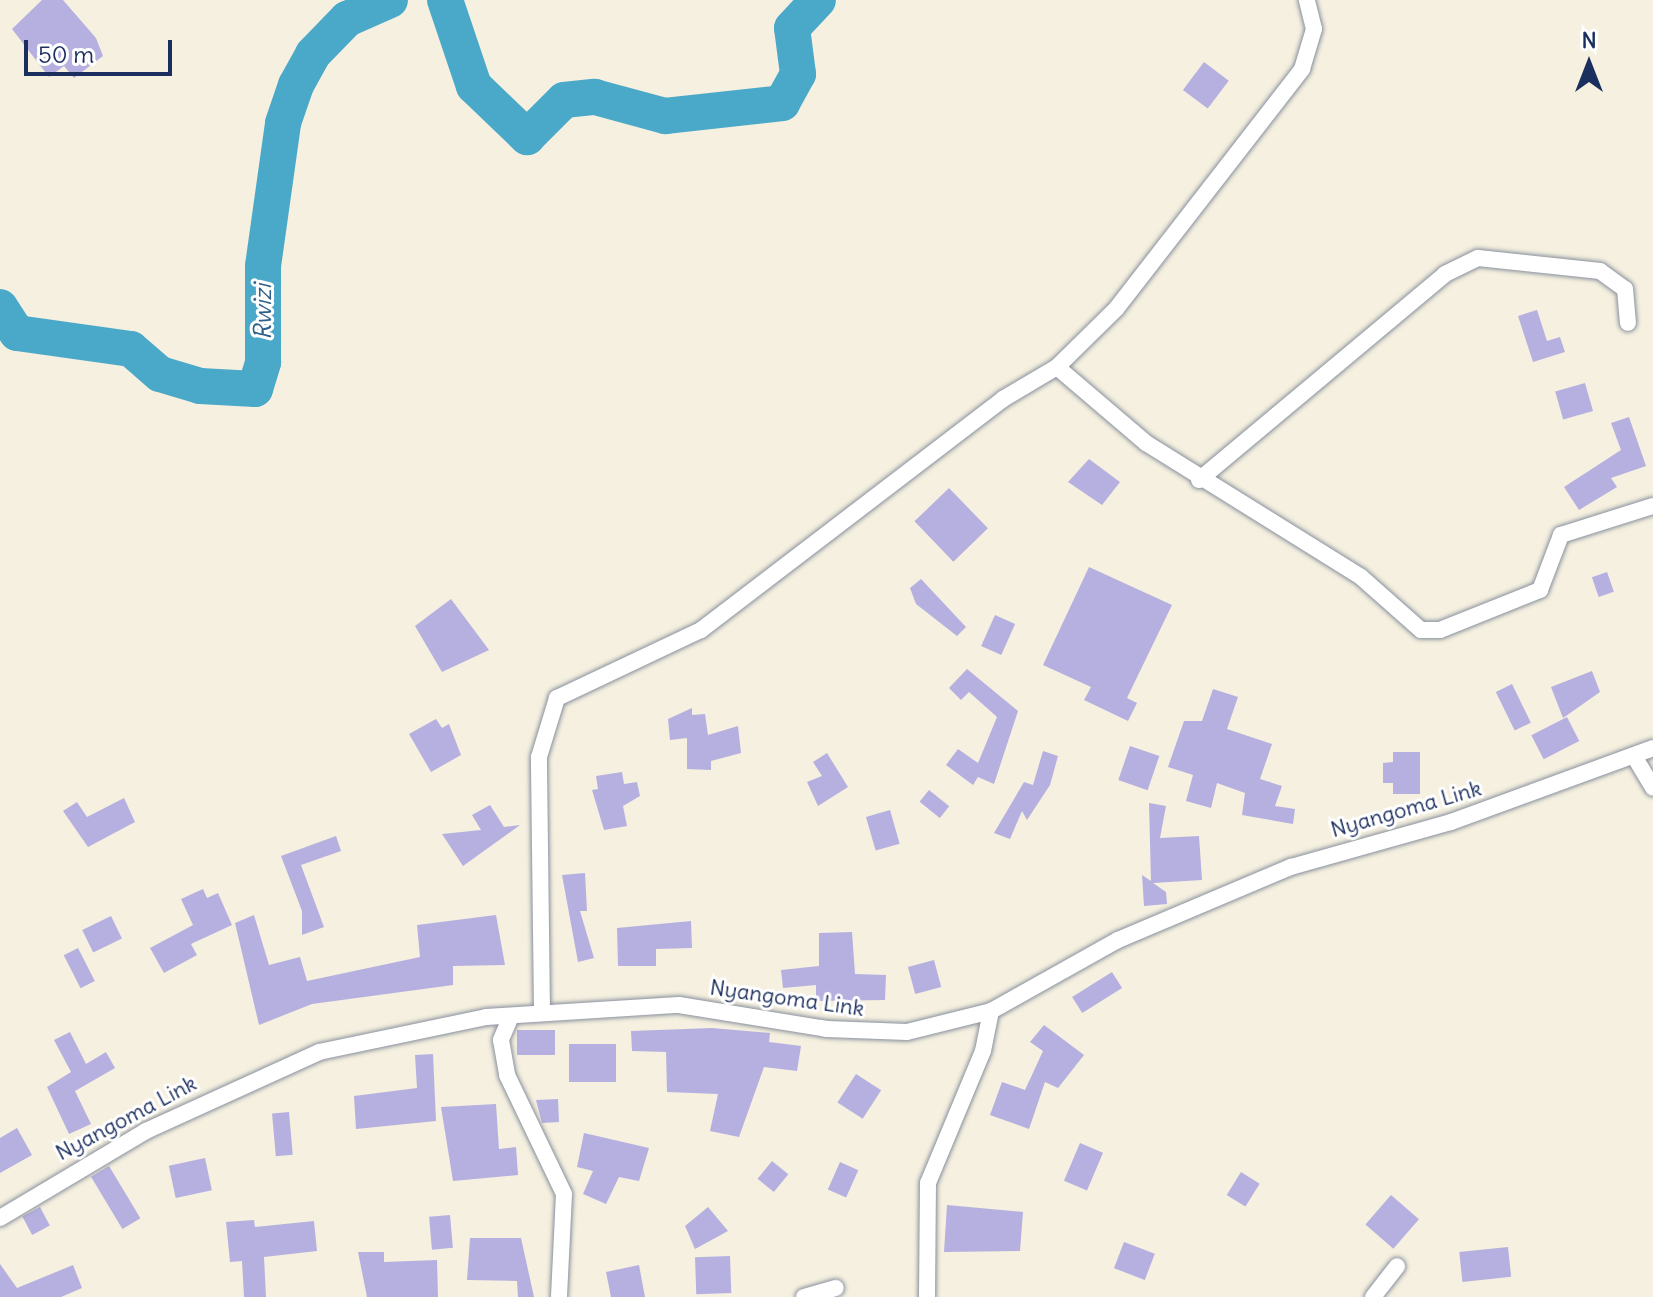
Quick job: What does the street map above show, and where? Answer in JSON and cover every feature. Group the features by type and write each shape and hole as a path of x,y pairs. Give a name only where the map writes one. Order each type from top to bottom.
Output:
{"street":[{"path":"542,1012 539,757 557,698 701,630 1003,399 1057,367 1116,309 1302,69 1314,29 1307,0"},
{"path":"1199,480 1445,274 1478,258 1600,271 1625,289 1628,323"},
{"path":"1057,367 1199,480 1361,577 1430,632 1540,590 1561,535 1653,506"},
{"name":"Nyangoma Link","path":"0,1218 66,1173 269,1070 399,1033 542,1012 679,1005 867,1033 907,1032 991,1011 1118,940 1291,867 1451,822 1653,748"},
{"path":"1634,756 1653,788"},
{"path":"927,1297 928,1183 983,1051 991,1011"},
{"path":"511,1016 501,1040 507,1075 564,1194 559,1297"},
{"path":"1373,1297 1397,1266"},
{"path":"804,1297 836,1288"}],"building":[{"path":"42,0 63,0 96,38 103,56 74,78 64,66 49,77 12,29"},
{"path":"1204,62 1229,81 1208,109 1183,90"},
{"path":"1537,310 1547,341 1560,337 1565,352 1533,362 1518,316"},
{"path":"1585,383 1593,411 1563,419 1555,392"},
{"path":"1629,417 1646,466 1611,478 1617,487 1579,510 1564,487 1621,450 1611,423"},
{"path":"1089,459 1120,482 1102,505 1068,482"},
{"path":"949,488 988,528 953,562 914,521"},
{"path":"1089,567 1172,605 1127,698 1137,703 1128,721 1084,700 1091,687 1043,665"},
{"path":"1607,572 1614,592 1599,597 1592,577"},
{"path":"921,579 966,627 957,636 916,604 910,588"},
{"path":"451,599 489,650 442,672 415,626"},
{"path":"995,615 1015,624 1001,655 981,646"},
{"path":"967,669 1018,711 994,784 978,777 973,785 946,765 958,749 978,763 997,717 969,692 961,700 949,688"},
{"path":"1592,671 1600,692 1563,718 1551,687"},
{"path":"1512,684 1531,723 1515,731 1496,692"},
{"path":"1213,689 1238,697 1227,729 1272,744 1260,779 1282,786 1275,806 1295,809 1293,824 1242,815 1245,793 1217,783 1211,808 1186,801 1193,775 1168,767 1184,721 1202,721"},
{"path":"692,708 692,715 705,714 708,735 738,726 741,753 711,761 711,770 687,769 687,738 670,740 668,719"},
{"path":"1567,717 1579,741 1544,759 1531,735"},
{"path":"436,719 442,728 449,724 461,755 431,772 409,734"},
{"path":"1130,746 1159,756 1148,790 1118,780"},
{"path":"1043,751 1058,756 1050,785 1027,820 1022,811 1010,839 994,833 1024,782 1033,785"},
{"path":"1393,752 1420,752 1420,794 1393,794 1393,783 1383,783 1383,763 1393,762"},
{"path":"827,753 848,787 818,806 807,782 822,776 813,762"},
{"path":"622,772 624,784 637,782 640,796 623,806 627,826 604,830 592,790 598,789 596,776"},
{"path":"929,790 949,806 940,818 920,802"},
{"path":"124,798 135,822 88,847 63,811 77,802 87,817"},
{"path":"1149,803 1166,806 1160,838 1199,836 1202,880 1153,883 1166,892 1167,904 1144,906 1142,875 1151,881"},
{"path":"490,805 504,827 520,825 463,866 442,834 481,830 472,815"},
{"path":"890,810 900,844 876,851 866,817"},
{"path":"336,836 341,851 301,865 324,927 302,935 302,911 281,856"},
{"path":"585,873 587,911 580,911 594,958 578,962 562,875"},
{"path":"203,889 207,898 218,893 232,925 191,944 197,955 164,973 150,948 193,925 181,899"},
{"path":"254,915 269,965 300,957 307,981 420,957 417,925 496,915 505,965 453,966 453,985 312,1004 259,1025 235,923"},
{"path":"111,916 122,938 93,952 82,930"},
{"path":"691,921 692,948 656,949 656,966 618,966 617,928"},
{"path":"852,932 855,974 886,975 885,1000 816,1001 816,985 783,988 781,970 819,966 819,933"},
{"path":"78,948 95,981 81,988 64,955"},
{"path":"934,960 941,987 915,994 908,967"},
{"path":"1112,972 1122,988 1082,1013 1072,997"},
{"path":"1044,1025 1084,1055 1058,1088 1045,1082 1029,1129 990,1115 1002,1082 1025,1090 1043,1051 1030,1042"},
{"path":"712,1028 770,1033 769,1042 801,1046 797,1071 764,1067 739,1137 710,1131 718,1094 667,1092 666,1052 632,1051 631,1031"},
{"path":"517,1030 555,1030 555,1055 517,1055"},
{"path":"70,1032 86,1064 106,1052 115,1068 75,1091 91,1124 69,1134 47,1087 71,1072 54,1040"},
{"path":"569,1044 616,1044 616,1082 569,1082"},
{"path":"433,1054 436,1121 356,1129 354,1096 417,1088 415,1055"},
{"path":"856,1074 881,1090 863,1119 837,1103"},
{"path":"558,1099 559,1122 542,1123 536,1100"},
{"path":"496,1104 499,1149 516,1147 518,1175 453,1181 441,1107"},
{"path":"289,1112 293,1155 276,1156 272,1113"},
{"path":"17,1128 32,1155 0,1173 0,1138"},
{"path":"584,1133 649,1148 639,1181 619,1177 606,1204 583,1194 593,1171 577,1167"},
{"path":"1080,1143 1103,1153 1087,1191 1064,1181"},
{"path":"205,1158 212,1190 176,1198 169,1166"},
{"path":"772,1161 788,1174 774,1192 758,1179"},
{"path":"840,1162 858,1170 846,1198 828,1189"},
{"path":"109,1166 140,1218 122,1229 91,1177"},
{"path":"1241,1172 1260,1184 1245,1207 1227,1195"},
{"path":"1391,1195 1419,1219 1393,1249 1365,1224"},
{"path":"947,1205 1023,1212 1020,1251 944,1252"},
{"path":"40,1207 50,1226 32,1235 22,1216"},
{"path":"708,1207 728,1231 695,1249 685,1226"},
{"path":"450,1215 453,1248 432,1250 429,1217"},
{"path":"254,1220 255,1227 314,1221 317,1251 264,1257 266,1297 244,1297 242,1261 230,1262 226,1222"},
{"path":"470,1238 521,1238 534,1297 518,1297 517,1281 467,1280"},
{"path":"1124,1242 1155,1254 1145,1280 1114,1268"},
{"path":"1508,1247 1511,1277 1462,1282 1459,1252"},
{"path":"358,1252 384,1252 384,1262 437,1260 438,1297 367,1297"},
{"path":"730,1256 731,1293 696,1294 695,1257"},
{"path":"0,1264 17,1288 73,1265 82,1288 61,1297 0,1297"},
{"path":"639,1265 645,1297 611,1297 606,1272"}],"waterway":[{"name":"Rwizi","path":"0,307 17,333 131,349 160,374 200,386 255,389 263,362 263,266 283,123 296,85 313,54 347,19 390,0"},
{"name":"Rwizi","path":"445,0 474,86 527,137 564,100 595,97 665,116 782,103 798,74 792,28 818,0"}]}
